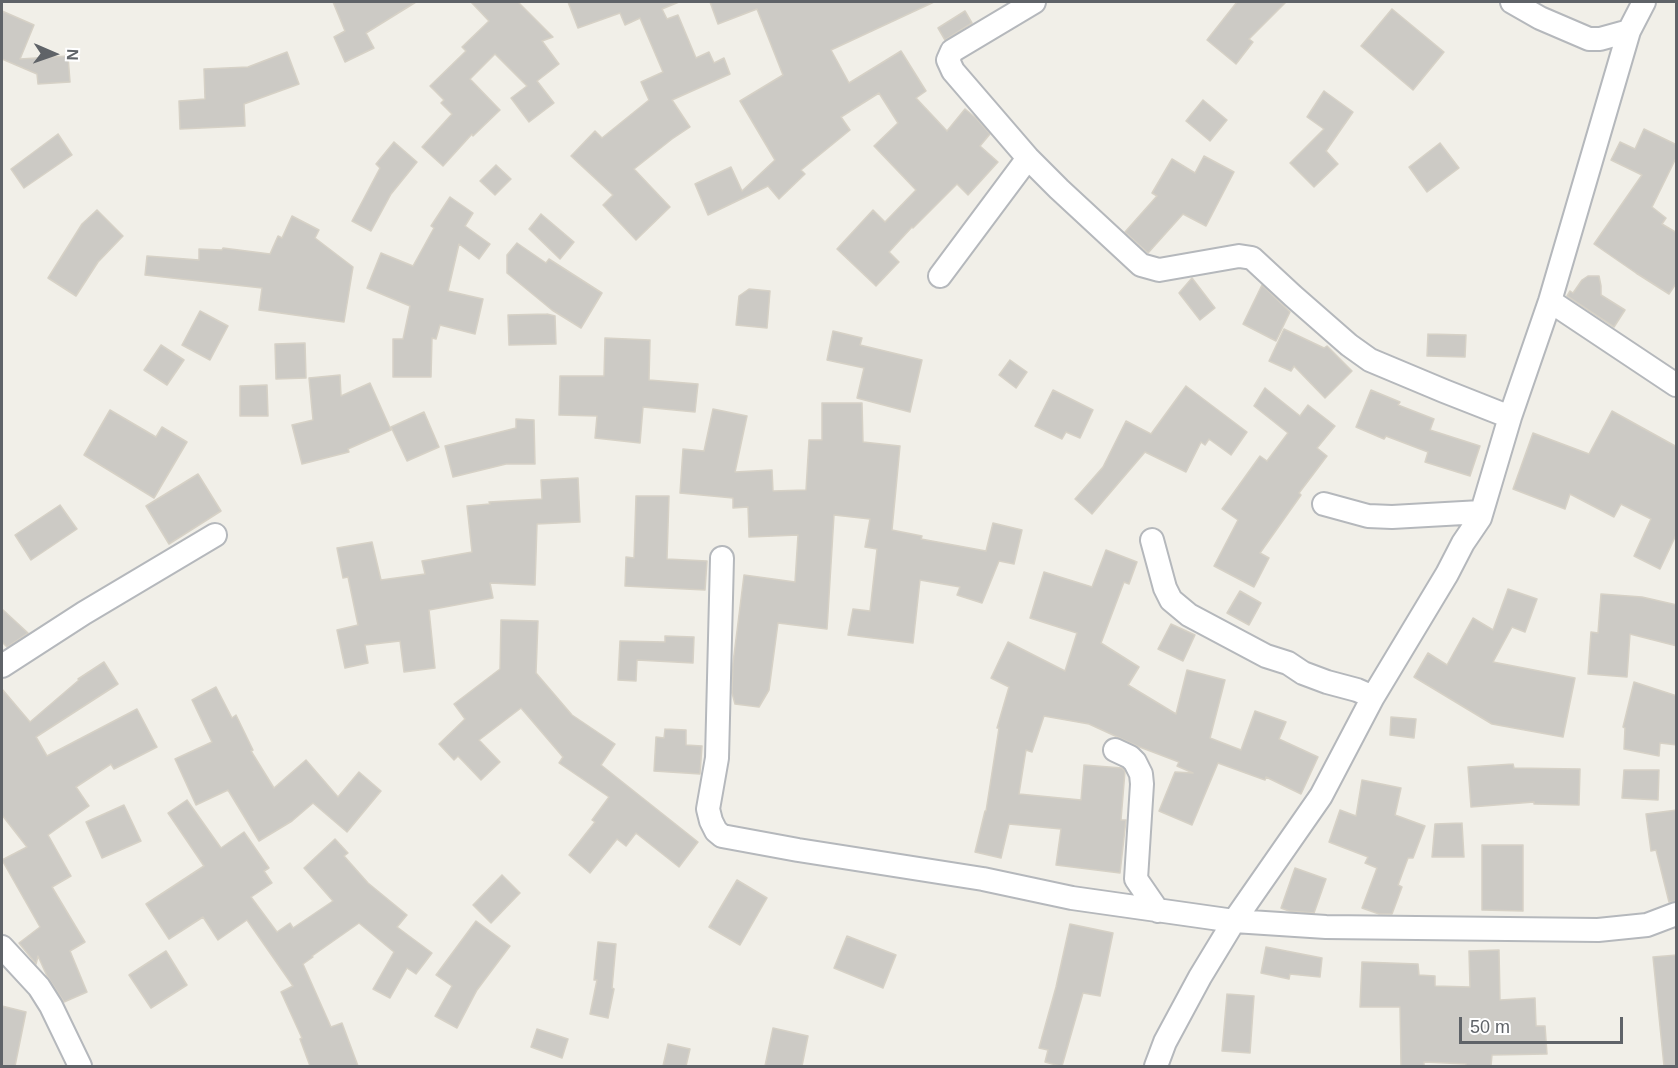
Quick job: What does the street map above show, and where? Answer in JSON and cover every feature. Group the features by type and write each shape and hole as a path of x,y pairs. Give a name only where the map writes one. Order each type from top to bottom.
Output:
{"street":[{"path":"1034,2 952,51 948,60 953,71 1028,158 1141,265 1159,270 1239,256 1252,258 1349,345 1370,360 1510,417"},
{"path":"1512,2 1540,18 1589,39 1600,39 1629,32"},
{"path":"1156,1066 1165,1042 1200,977 1234,921 1321,796 1373,697 1480,518 1510,417 1550,301 1629,32 1644,2"},
{"path":"940,276 1028,158"},
{"path":"1550,301 1677,385"},
{"path":"1324,504 1368,516 1392,517 1481,512"},
{"path":"2,666 84,613 215,535"},
{"path":"1152,540 1164,588 1171,600 1189,615 1266,656 1288,663 1303,673 1373,697"},
{"path":"723,558 717,758 708,809 716,831 722,836 983,879 1072,898 1234,921 1326,927 1598,930 1647,925 1677,914"},
{"path":"1115,750 1130,757 1141,774 1136,879 1158,911"},
{"path":"2,947 39,987 51,1006 80,1066"}],"building":[{"path":"333,2 416,2 366,33 374,48 345,62 334,37 345,31"},
{"path":"471,2 518,2 553,37 542,41 559,64 537,81 554,103 529,122 511,98 527,86 495,54 470,79 500,110 473,136 472,134 443,166 422,147 452,114 441,103 444,100 430,86 466,51 462,47 489,21"},
{"path":"568,2 679,2 662,9 667,19 678,15 696,58 709,52 714,63 724,58 730,74 672,100 690,127 634,169 670,207 636,240 603,205 613,195 571,156 595,131 602,138 649,100 641,82 663,72 640,18 625,25 620,13 578,28"},
{"path":"710,2 934,2 831,50 849,83 901,51 926,91 916,98 947,131 965,109 990,134 980,146 998,162 968,195 957,184 912,227 889,252 899,262 876,286 837,249 873,210 885,222 916,190 874,146 898,123 879,93 841,117 850,130 801,170 805,174 779,199 768,186 708,215 695,184 731,167 742,191 775,160 740,101 783,75 757,9 718,24"},
{"path":"1237,2 1286,2 1249,39 1253,42 1236,64 1207,40"},
{"path":"1392,9 1444,52 1413,90 1361,46"},
{"path":"2,11 34,25 20,59 68,56 70,82 38,84 37,74 2,59"},
{"path":"965,11 972,23 945,40 938,28"},
{"path":"287,52 299,84 244,104 245,126 180,129 179,101 205,99 204,69 248,67"},
{"path":"1324,91 1353,112 1326,151 1338,164 1314,187 1290,163 1324,129 1307,117"},
{"path":"1203,100 1227,120 1210,141 1186,121"},
{"path":"1644,129 1677,145 1677,156 1652,207 1666,218 1662,224 1677,233 1677,282 1669,294 1594,244 1642,175 1611,160 1620,142 1635,149"},
{"path":"58,134 72,155 24,188 11,169"},
{"path":"394,142 417,162 391,194 371,231 352,221 380,168 376,164"},
{"path":"1440,143 1459,168 1427,192 1409,167"},
{"path":"1204,156 1234,172 1206,226 1183,214 1148,253 1125,232 1157,196 1152,193 1172,159 1195,173"},
{"path":"496,165 511,179 495,195 480,181"},
{"path":"450,197 473,213 465,226 490,244 479,259 459,244 448,291 483,299 475,334 440,325 436,339 432,338 431,377 393,377 393,339 403,339 410,306 367,288 381,253 413,266 434,228 431,226"},
{"path":"97,210 123,236 98,262 76,296 48,278 82,224"},
{"path":"541,214 574,242 560,259 529,229"},
{"path":"292,216 319,230 315,238 353,267 344,322 259,310 262,288 145,275 147,256 199,260 199,249 222,250 223,248 270,254 278,236 282,238"},
{"path":"517,243 546,263 549,259 602,293 581,328 552,310 507,273 507,255"},
{"path":"1588,276 1599,276 1601,295 1625,310 1614,327 1567,296 1570,291 1573,293 1582,280"},
{"path":"1192,278 1215,308 1200,320 1179,293"},
{"path":"1262,285 1290,312 1276,341 1243,324"},
{"path":"749,289 770,291 767,328 736,325 739,296"},
{"path":"200,311 228,326 210,360 182,345"},
{"path":"547,314 555,316 556,344 509,345 508,315"},
{"path":"1284,329 1324,348 1327,346 1352,371 1325,398 1294,366 1291,371 1269,361"},
{"path":"833,331 862,338 860,345 922,360 910,412 857,398 864,368 827,360"},
{"path":"1428,334 1466,335 1465,357 1427,356"},
{"path":"605,338 650,340 649,380 698,384 695,412 643,407 640,443 595,438 597,416 559,415 560,376 604,376"},
{"path":"305,343 306,378 276,379 275,344"},
{"path":"161,345 184,360 167,385 144,370"},
{"path":"1010,360 1027,372 1016,388 999,375"},
{"path":"340,375 341,396 370,383 391,430 348,449 349,452 302,464 292,425 313,420 309,378"},
{"path":"267,385 268,416 240,416 240,386"},
{"path":"1186,386 1247,432 1231,455 1209,439 1205,445 1201,442 1186,472 1145,452 1092,514 1075,499 1103,467 1126,421 1151,434"},
{"path":"1265,388 1300,416 1308,405 1335,426 1317,448 1327,456 1299,493 1301,495 1260,553 1269,558 1254,587 1214,566 1238,520 1222,509 1260,456 1267,461 1288,433 1254,406"},
{"path":"1053,390 1093,410 1080,438 1066,432 1062,439 1035,426"},
{"path":"1371,390 1400,402 1398,405 1434,419 1430,430 1480,446 1470,476 1425,462 1428,452 1386,436 1384,439 1356,427"},
{"path":"822,403 862,403 863,442 900,446 892,530 922,536 921,539 986,551 993,523 1022,530 1014,564 999,561 982,603 957,595 960,587 920,580 913,643 848,635 853,609 870,611 877,549 865,547 870,519 834,515 827,629 778,623 769,690 759,707 735,704 732,693 733,663 744,575 795,582 798,535 749,537 748,507 733,508 733,498 680,493 683,449 704,451 713,409 747,416 735,472 772,470 773,491 806,490 809,440 822,440"},
{"path":"110,410 156,437 162,427 187,442 154,498 84,455"},
{"path":"1612,411 1677,447 1677,533 1660,569 1634,556 1651,519 1621,504 1614,517 1570,494 1565,509 1513,489 1533,433 1589,454"},
{"path":"424,412 439,447 407,461 391,427"},
{"path":"516,419 534,420 535,464 506,464 453,477 445,446 516,428"},
{"path":"198,474 221,511 169,544 146,506"},
{"path":"578,478 580,522 537,524 535,585 490,583 493,598 429,610 435,668 404,672 400,641 365,645 368,663 345,668 337,630 358,625 348,577 343,578 337,548 372,542 381,580 425,574 422,561 472,552 467,506 490,504 489,502 542,499 541,480"},
{"path":"636,496 669,496 667,559 707,561 705,590 625,586 626,557 634,558"},
{"path":"60,505 77,529 31,560 15,535"},
{"path":"1106,550 1137,562 1129,584 1124,582 1101,643 1139,667 1128,685 1176,714 1187,670 1225,680 1210,738 1241,750 1255,711 1286,722 1279,739 1318,757 1301,794 1266,777 1265,780 1218,763 1192,825 1159,811 1175,772 1193,773 1177,766 1179,762 1089,724 1044,716 1032,752 1026,750 1019,794 1081,800 1084,765 1122,768 1125,771 1121,820 1126,820 1120,873 1056,865 1061,829 1009,824 1001,858 975,852 986,811 999,728 997,728 1009,687 991,678 1008,642 1065,671 1077,633 1030,618 1044,572 1092,587"},
{"path":"1508,589 1537,599 1525,632 1512,627 1493,662 1575,678 1563,737 1492,724 1414,677 1428,653 1447,665 1473,618 1493,630"},
{"path":"1240,591 1261,603 1249,625 1227,613"},
{"path":"1601,594 1642,597 1677,605 1677,646 1630,634 1627,677 1588,674 1591,632 1598,633"},
{"path":"2,609 28,633 7,647 2,642"},
{"path":"501,620 538,621 536,673 572,715 615,744 601,765 698,842 679,867 636,833 626,846 617,839 590,873 569,855 595,822 592,820 609,797 559,763 563,757 521,708 479,740 500,762 481,780 458,756 454,760 439,744 465,719 454,704 500,669"},
{"path":"1171,624 1195,635 1183,661 1158,649"},
{"path":"665,636 694,637 693,663 637,660 636,681 618,680 620,641 665,642"},
{"path":"104,662 118,684 36,737 47,756 137,709 157,747 114,769 111,764 76,787 89,806 48,835 71,876 52,887 85,942 70,951 87,992 64,1002 47,976 38,956 36,964 19,943 40,927 2,860 27,847 2,815 2,689 30,722 78,679"},
{"path":"1634,682 1677,696 1677,745 1660,743 1659,756 1624,749 1625,728 1623,727"},
{"path":"216,687 232,718 236,715 253,750 251,751 274,788 306,760 338,797 359,772 381,791 347,832 313,803 292,821 259,841 228,790 196,805 175,759 212,742 192,700"},
{"path":"1391,717 1416,719 1414,738 1390,735"},
{"path":"665,729 686,730 686,745 702,746 700,774 654,771 656,737 664,738"},
{"path":"1513,764 1514,768 1580,769 1579,805 1534,804 1534,802 1471,807 1468,767"},
{"path":"1624,770 1659,770 1658,800 1622,798"},
{"path":"1362,780 1401,788 1395,815 1425,826 1413,858 1408,858 1398,885 1402,887 1392,914 1379,914 1362,908 1377,868 1365,863 1368,857 1329,842 1340,810 1356,816"},
{"path":"187,800 221,848 244,832 269,868 264,871 272,883 251,897 277,932 290,923 293,928 333,901 304,868 335,839 348,853 344,856 368,883 407,915 397,927 432,953 416,974 407,968 390,998 373,989 394,952 359,923 303,964 331,1027 342,1023 358,1066 310,1066 300,1039 302,1038 281,992 293,986 247,920 218,940 203,917 169,939 146,904 204,866 168,813"},
{"path":"124,805 141,841 102,858 86,822"},
{"path":"1677,810 1677,901 1669,902 1656,850 1651,851 1646,814"},
{"path":"1462,823 1464,857 1432,857 1435,824"},
{"path":"1482,845 1523,845 1523,911 1482,910"},
{"path":"1295,868 1326,879 1314,913 1281,908"},
{"path":"502,875 520,893 491,923 473,905"},
{"path":"737,880 767,898 740,945 709,927"},
{"path":"476,921 510,946 477,990 457,1028 435,1016 452,986 436,975"},
{"path":"1070,924 1113,933 1100,996 1083,993 1062,1066 1060,1066 1045,1062 1048,1050 1039,1048"},
{"path":"847,936 896,955 883,988 834,968"},
{"path":"598,942 616,944 612,988 614,989 608,1018 590,1014 597,980 594,980"},
{"path":"1266,947 1322,958 1320,977 1290,974 1289,979 1261,973"},
{"path":"1499,950 1500,1000 1535,998 1536,1026 1545,1026 1547,1054 1492,1055 1491,1066 1424,1062 1424,1066 1401,1066 1400,1007 1360,1007 1362,962 1418,964 1419,975 1435,976 1435,986 1470,987 1469,951"},
{"path":"166,951 187,985 151,1008 129,975"},
{"path":"1677,955 1677,1066 1664,1066 1653,957"},
{"path":"1227,994 1254,996 1250,1053 1222,1051"},
{"path":"2,1006 26,1012 15,1066 2,1066"},
{"path":"773,1028 808,1036 802,1066 765,1066"},
{"path":"537,1029 568,1039 562,1058 531,1047"},
{"path":"668,1044 690,1049 686,1066 663,1066"}]}
